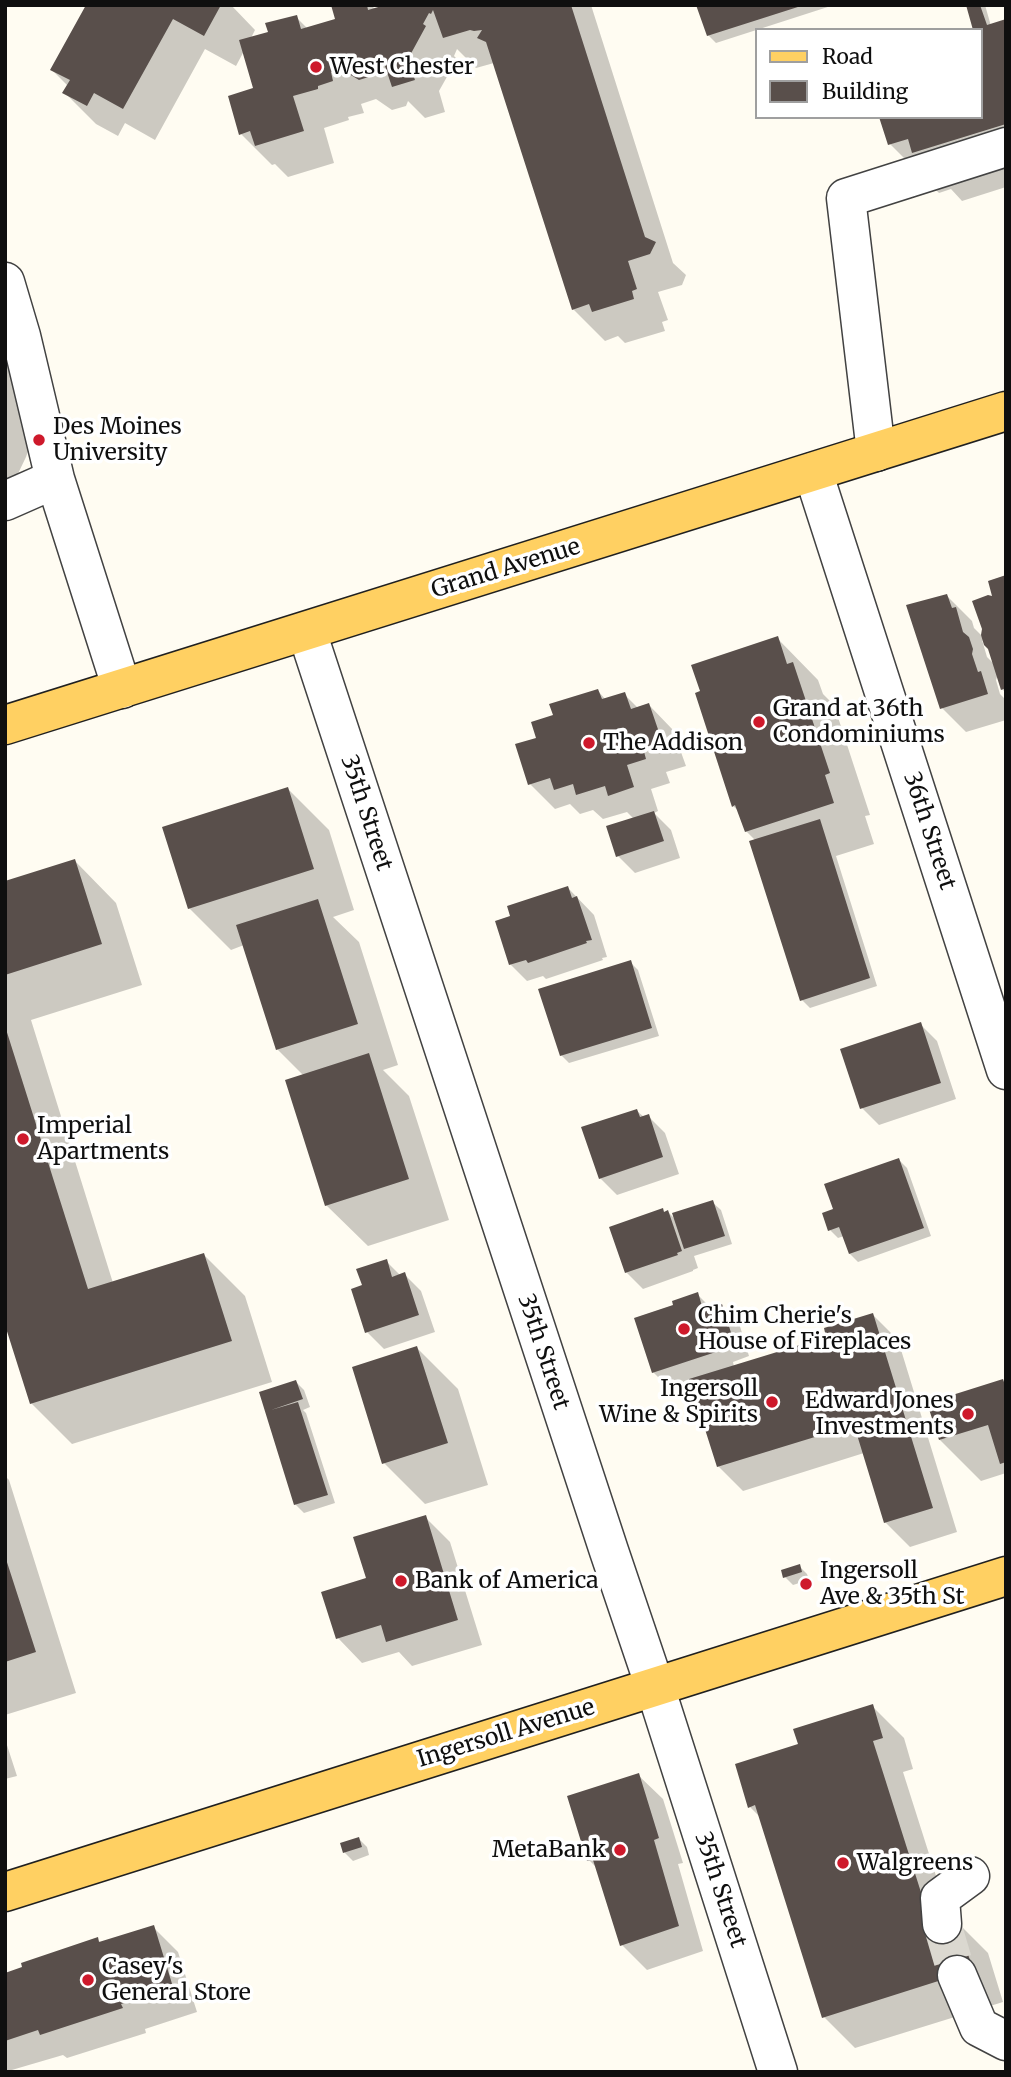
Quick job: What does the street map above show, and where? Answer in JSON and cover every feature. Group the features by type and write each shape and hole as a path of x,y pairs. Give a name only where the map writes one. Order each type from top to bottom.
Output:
{"main road":[{"name":"Grand Avenue","path":"5,725 1006,411"},
{"name":"Ingersoll Avenue","path":"5,1892 1006,1576"}],"street":[{"path":"876,452 846,198 1006,148"},
{"path":"5,282 21,336 55,479 122,689"},
{"name":"36th Street","path":"813,472 1006,1070"},
{"path":"5,501 55,479"},
{"name":"35th Street","path":"307,632 655,1687 778,2072"},
{"path":"942,1924 940,1898 970,1876"},
{"path":"957,1975 979,2027 1006,2041"}],"building":[{"path":"86,5 221,5 204,36 173,19 123,109 94,93 87,106 62,93 70,80 50,70"},
{"path":"331,5 367,5 368,10 385,5 571,5 645,237 656,242 650,254 628,261 637,289 632,291 634,299 592,312 589,304 572,310 486,42 477,38 482,30 470,30 443,38 433,10 423,24 426,26 408,59 415,80 392,87 380,57 380,66 375,75 359,80 349,74 347,67 331,72 333,81 318,86 318,89 293,96 304,131 255,146 250,131 239,135 228,96 253,88 239,40 268,32 265,23 297,15 301,29 335,19"},
{"path":"696,5 801,5 801,6 707,36"},
{"path":"966,5 980,5 987,25 1006,19 1006,124 912,153 908,139 888,145 880,119 983,119 983,28 972,28"},
{"path":"1006,575 1006,688 1001,690 988,649 984,645 982,629 972,601 992,596 988,581"},
{"path":"947,594 952,608 956,607 963,632 969,637 978,672 981,671 988,694 940,709 906,605"},
{"name":"Grand at 36th Condominiums","path":"778,636 787,664 793,662 830,773 825,775 834,803 745,832 735,805 732,807 695,693 700,691 691,665"},
{"name":"The Addison","path":"598,689 602,699 625,692 631,709 649,703 662,741 643,748 646,759 627,765 634,787 608,796 605,786 576,795 573,784 554,790 550,778 528,785 515,744 536,738 531,722 553,715 549,704"},
{"path":"288,787 314,869 188,909 162,827"},
{"path":"654,811 664,841 616,857 606,826"},
{"path":"820,819 870,978 800,1001 749,841"},
{"path":"75,859 102,944 5,975 5,881"},
{"path":"568,886 572,898 577,896 592,940 528,963 526,960 509,965 495,921 510,916 507,906"},
{"path":"318,899 358,1024 276,1050 236,925"},
{"path":"631,960 652,1028 560,1056 538,989"},
{"path":"921,1022 941,1083 860,1109 840,1049"},
{"name":"Imperial Apartments","path":"5,1026 88,1289 204,1253 232,1341 30,1404 5,1325"},
{"path":"369,1053 409,1179 325,1206 285,1080"},
{"path":"637,1109 640,1117 649,1114 663,1157 599,1179 581,1127"},
{"path":"899,1158 924,1228 849,1254 839,1227 828,1231 822,1213 833,1209 824,1184"},
{"path":"713,1200 725,1236 684,1249 672,1213"},
{"path":"663,1208 664,1212 668,1210 682,1251 677,1253 678,1255 625,1273 609,1227"},
{"path":"387,1259 392,1277 405,1272 419,1315 365,1333 351,1289 362,1285 356,1269"},
{"name":"Chim Cherie's House of Fireplaces","path":"698,1292 703,1310 722,1304 733,1339 717,1345 719,1351 652,1373 634,1318 673,1305 672,1301"},
{"path":"873,1313 933,1508 884,1523 854,1425 717,1467 689,1379 826,1337 824,1328"},
{"path":"417,1346 448,1443 382,1464 352,1367"},
{"name":"Edward Jones Investments","path":"1003,1379 1006,1388 1006,1462 1000,1464 988,1425 939,1440 927,1403"},
{"path":"296,1380 303,1399 271,1410 298,1402 328,1495 294,1505 259,1392"},
{"name":"Bank of America","path":"426,1515 458,1620 386,1642 381,1625 336,1639 321,1592 366,1578 353,1537"},
{"path":"5,1556 36,1652 5,1662"},
{"path":"800,1564 802,1572 783,1578 781,1570"},
{"name":"Walgreens","path":"873,1704 883,1738 873,1741 932,1927 957,1919 973,1970 822,2018 755,1805 748,1808 735,1764 798,1744 793,1729"},
{"name":"MetaBank","path":"639,1773 659,1838 654,1840 679,1926 620,1946 593,1860 587,1861 567,1796"},
{"path":"359,1837 362,1847 343,1853 340,1843"},
{"name":"Casey's General Store","path":"154,1925 173,1987 121,2004 123,2008 40,2035 38,2030 5,2041 5,1973 22,1967 21,1963 98,1937 99,1942"}],"tunnel":[{"path":"942,1924 957,1975"}],"place":[{"name":"West Chester","path":"316,67"},
{"name":"Des Moines University","path":"39,440"},
{"name":"Grand at 36th Condominiums","path":"759,722"},
{"name":"The Addison","path":"589,743"},
{"name":"Imperial Apartments","path":"23,1139"},
{"name":"Chim Cherie's House of Fireplaces","path":"684,1329"},
{"name":"Ingersoll Wine & Spirits","path":"772,1402"},
{"name":"Edward Jones Investments","path":"968,1414"},
{"name":"Bank of America","path":"401,1581"},
{"name":"Ingersoll Ave & 35th St","path":"806,1584"},
{"name":"MetaBank","path":"620,1850"},
{"name":"Walgreens","path":"843,1863"},
{"name":"Casey's General Store","path":"88,1980"}]}
